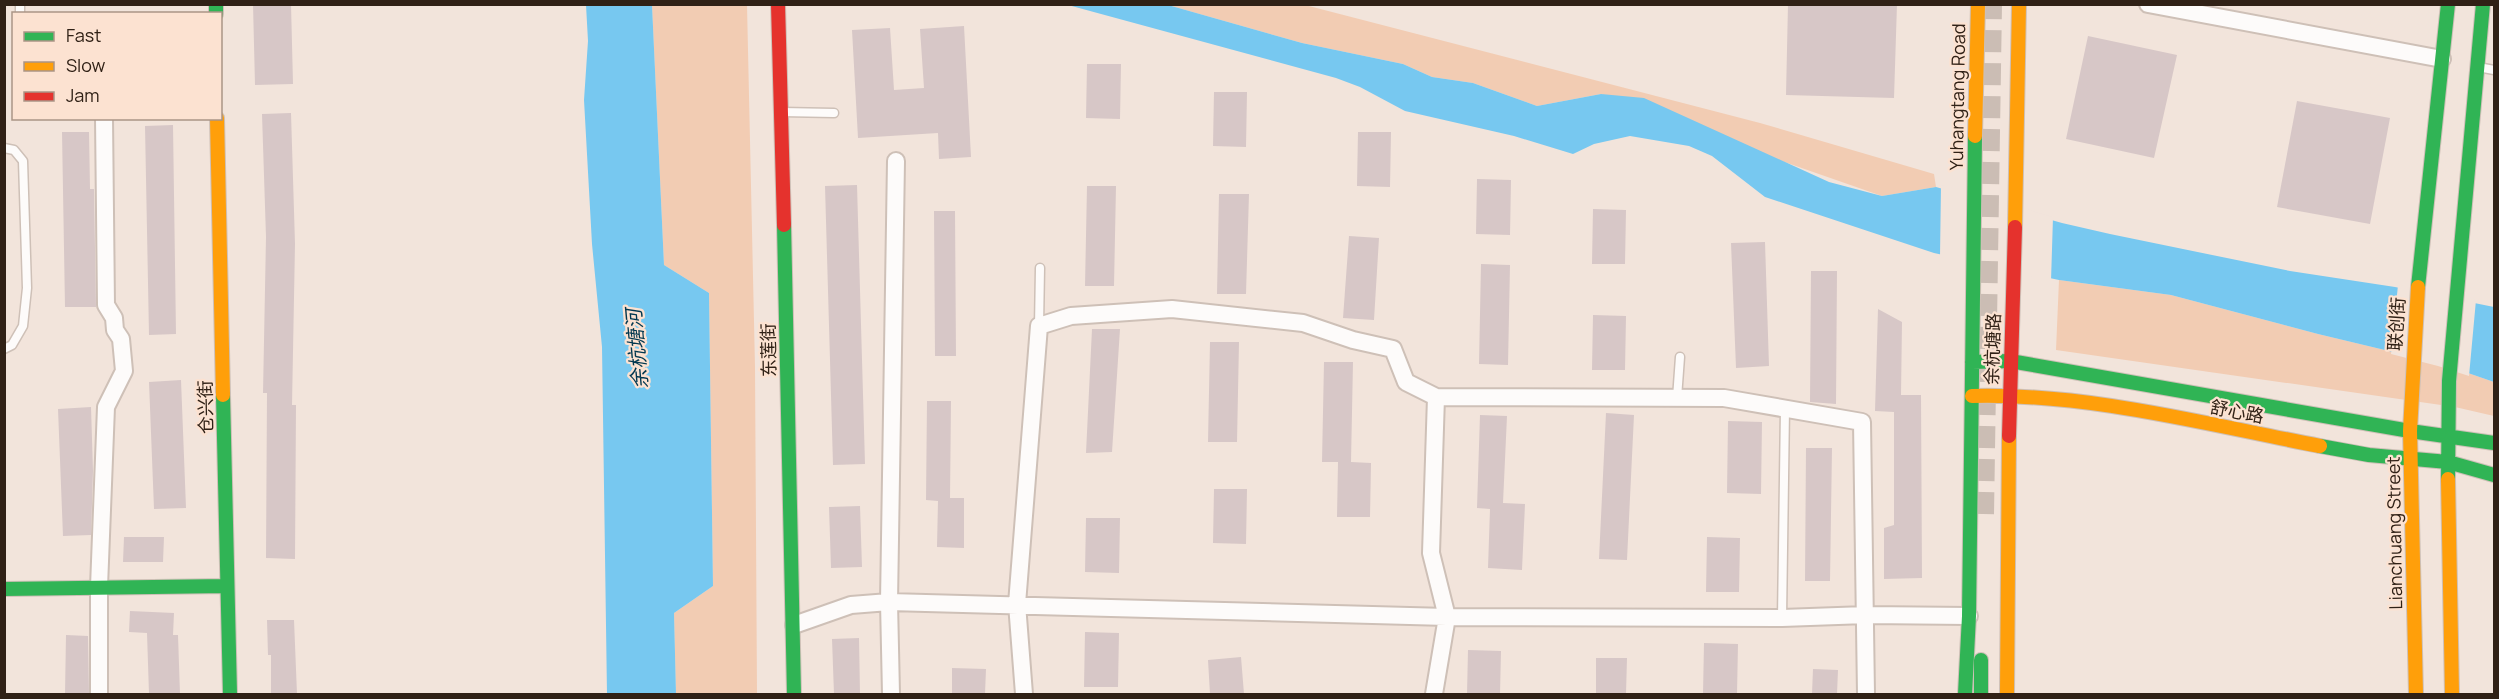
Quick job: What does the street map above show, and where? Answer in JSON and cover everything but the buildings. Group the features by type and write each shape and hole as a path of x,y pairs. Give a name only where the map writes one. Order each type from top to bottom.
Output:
{"street":[{"name":"东莲街","path":"778,4 794,694"},
{"name":"Yuhangtang Road","path":"1974,190 1978,4"},
{"name":"余杭塘路","path":"2007,694 2010,361 2016,203 2019,4"},
{"path":"2148,4 2442,59 2448,4"},
{"path":"2452,694 2447,435 2449,381 2483,4"},
{"name":"联创街","path":"2412,370 2418,281 2442,59"},
{"path":"99,694 99,587 105,407 124,371 121,339 106,305 104,120"},
{"name":"仓兴街","path":"217,120 230,694"},
{"path":"891,694 889,602 896,161"},
{"name":"余杭塘路","path":"1965,694 1969,616 1974,190"},
{"path":"1024,694 1017,604 1039,326 1071,315 1172,309 1303,323 1353,340 1393,349 1406,382 1436,397 1724,398 1862,422 1866,694"},
{"name":"舒心路","path":"1972,362 2010,361 2410,431 2494,443"},
{"name":"Lianchuang Street","path":"2412,370 2410,431 2416,694"},
{"name":"舒心路","path":"1972,396 2010,395 2083,401 2369,455 2448,462 2494,475"},
{"path":"1434,694 1448,617 1431,553 1436,397"},
{"path":"1981,694 1989,514 1994,694"},
{"path":"4,589 227,586"},
{"path":"794,625 850,605 889,602 1448,617 1969,616"}],"lane":[{"path":"2477,66 2494,70"},
{"path":"782,111 834,114"},
{"path":"4,148 14,150 23,161 27,288 23,326 12,345 4,349"},
{"path":"1039,326 1040,268"},
{"path":"1677,399 1680,357"},
{"path":"1782,618 1785,408"}],"shaded area":[{"path":"652,5 747,5 755,367 757,694 676,694 674,613 713,586 709,293 664,265"},
{"path":"1168,5 1305,5 1760,123 1934,174 1936,187 1882,196 1601,94 1537,106 1473,83 1432,77 1403,64 1302,43"},
{"path":"2059,280 2171,295 2439,363 2494,382 2494,416 2455,407 2056,350"}],"water":[{"name":"余杭塘河","path":"586,5 652,5 664,265 709,293 713,586 674,613 676,694 607,694 602,347 592,244 584,100 588,41"},
{"path":"1068,5 1168,5 1302,43 1403,64 1432,77 1473,83 1537,106 1601,94 1644,98 1829,182 1882,196 1936,187 2062,223 2110,234 2290,271 2395,287 2494,307 2494,382 2439,363 2171,295 2059,280 1934,253 1765,197 1712,156 1689,146 1630,136 1594,144 1573,154 1514,136 1405,111 1360,87 1336,78"}],"pier":[{"path":"1941,185 2053,217 2051,281 1940,257"},
{"path":"2398,285 2476,300 2469,376 2391,354"}],"tunnel":[{"path":"1983,514 1991,4"}],"traffic: fast":[{"path":"216,4 216,12"},
{"path":"2418,287 2448,4"},
{"path":"2448,479 2449,381 2483,4"},
{"path":"1965,694 1969,616 1975,136"},
{"path":"784,225 794,694"},
{"path":"1972,362 2010,361 2410,431 2494,443"},
{"path":"223,395 230,694"},
{"path":"2320,446 2369,455 2448,462 2494,475"},
{"path":"4,589 227,586"},
{"path":"1981,660 1981,694"}],"traffic: slow":[{"path":"1975,136 1978,4"},
{"path":"2015,227 2019,4"},
{"path":"217,120 223,395"},
{"path":"2416,694 2410,431 2418,287"},
{"path":"1972,396 2060,399 2103,405 2320,446"},
{"path":"2007,694 2009,436"},
{"path":"2448,479 2452,694"}],"traffic: jam":[{"path":"778,4 784,225"},
{"path":"2009,436 2015,227"}]}
